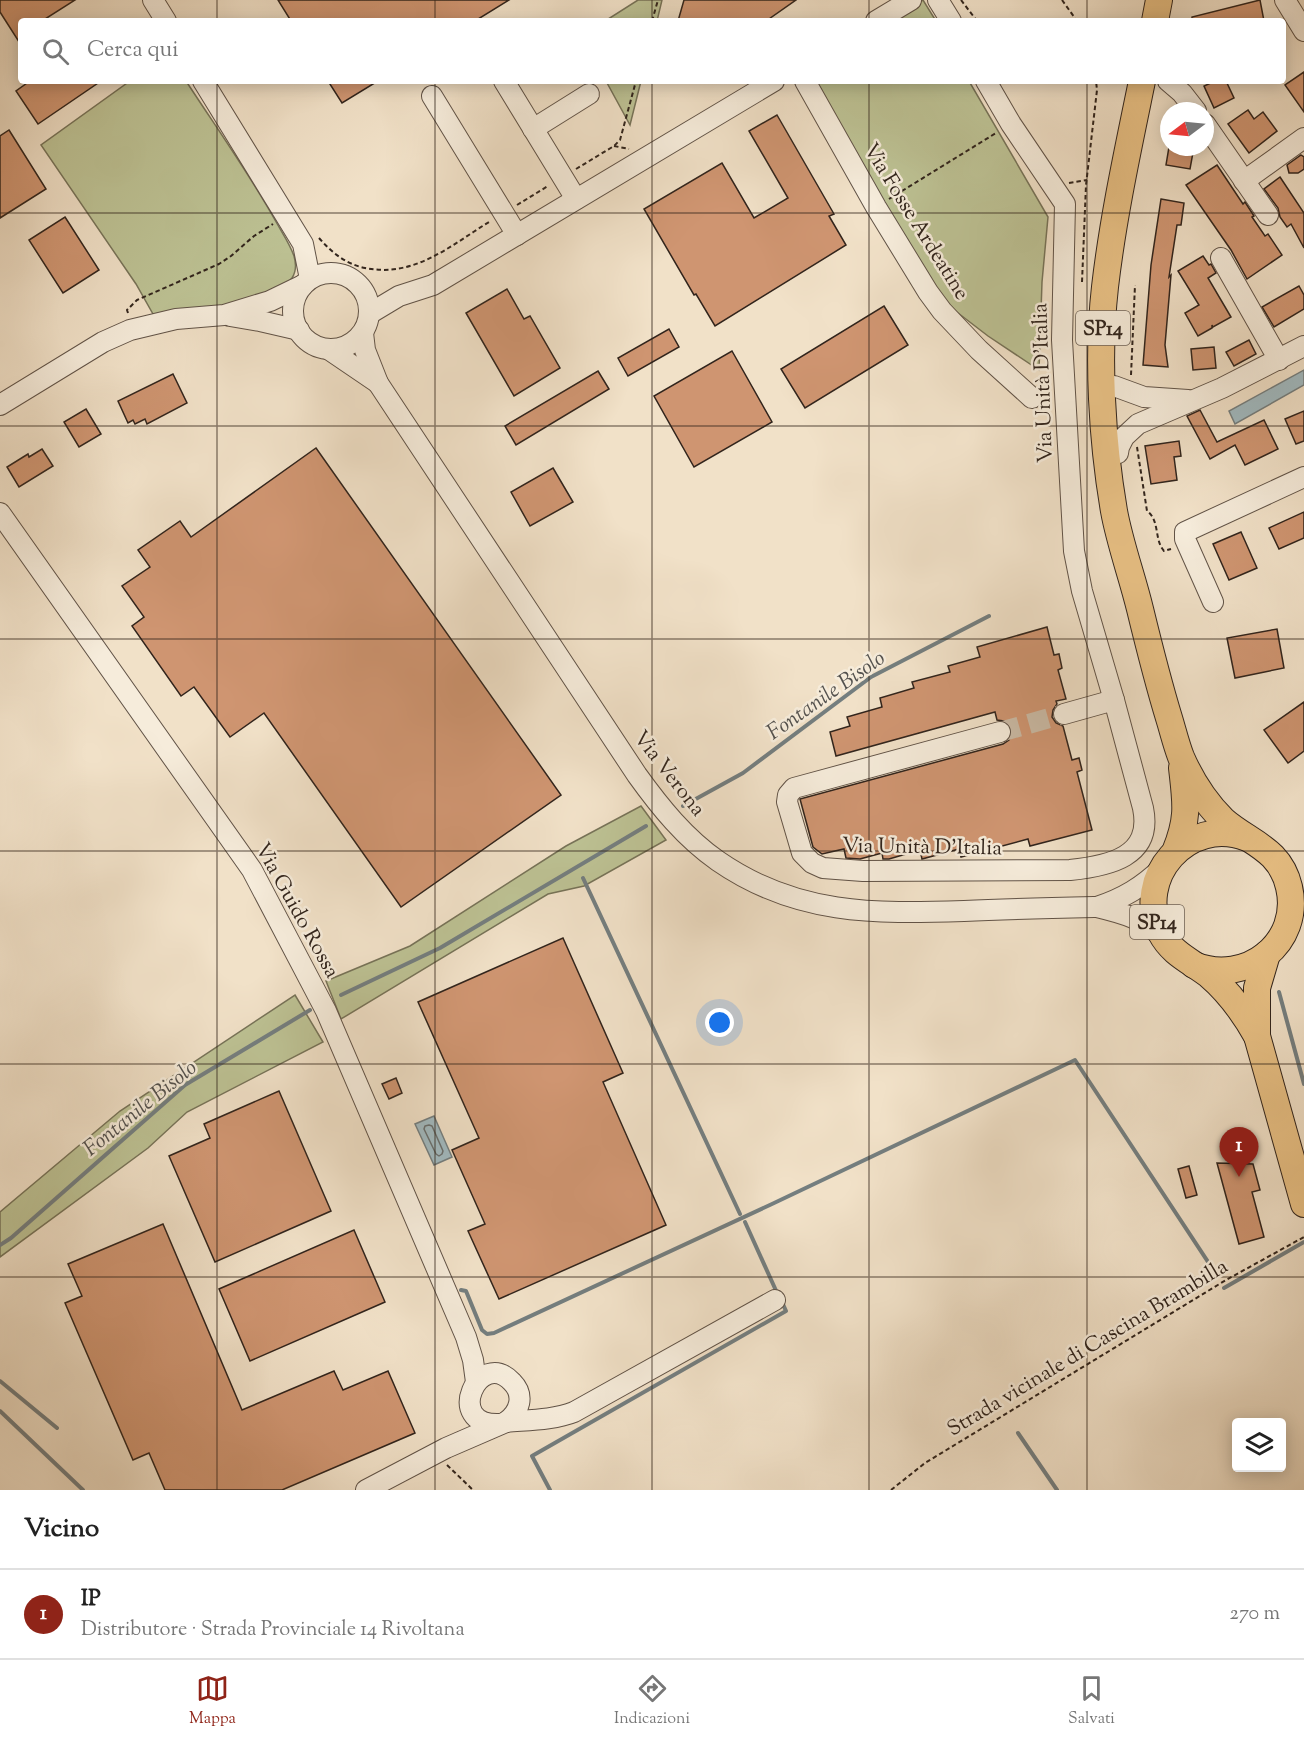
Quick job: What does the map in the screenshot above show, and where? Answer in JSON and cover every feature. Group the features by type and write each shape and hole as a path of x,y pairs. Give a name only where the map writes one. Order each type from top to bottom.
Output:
{"main road":[{"path":"1156,18 1159,0"},
{"path":"1167,18 1170,0"},
{"name":"SP14","path":"1141,84 1105,288 1103,404 1110,477 1118,531 1181,756 1207,803 1229,824 1265,848 1285,873 1290,890 1291,907 1296,919 1268,954 1259,978 1257,1036 1304,1204"},
{"name":"SP14","path":"1132,576 1118,453 1123,381 1118,294 1121,258 1153,84"},
{"name":"SP14","path":"1181,756 1186,811 1184,829 1156,883 1154,903 1157,923 1167,943 1181,957 1213,978 1234,1000 1257,1036"},
{"name":"SP14","path":"1169,859 1190,841 1210,834 1231,834 1252,840"},
{"name":"SP14","path":"1194,965 1212,970 1234,970 1254,963 1268,954"}],"street":[{"path":"153,0 164,18"},
{"path":"881,18 911,0"},
{"path":"938,0 949,18"},
{"path":"1285,0 1304,31"},
{"path":"205,84 287,216 361,287 366,295 366,323"},
{"path":"506,84 576,199"},
{"path":"312,241 307,282 297,295 293,307 294,319 306,339 316,346 327,349 338,348 356,340 366,323 399,296 433,285 769,84"},
{"name":"Via Fosse Ardeatine","path":"806,84 928,292 942,311 979,350 1032,398"},
{"name":"Via Unità D'Italia","path":"988,84 1011,124 1065,204 1062,340 1073,541 1083,591 1145,819 1144,831 1134,848 1121,858 1098,866 1070,870 863,872 823,868 812,863 802,853 787,802 788,795 794,788 1000,732"},
{"path":"1172,84 1189,102"},
{"path":"533,129 589,94"},
{"path":"432,96 516,235"},
{"path":"1214,137 1268,215"},
{"path":"1244,181 1304,138"},
{"path":"1221,258 1279,360"},
{"path":"0,405 103,342 130,330 176,320 224,315 270,301 321,274 334,273 399,296"},
{"path":"224,315 299,330"},
{"name":"Via Verona","path":"366,323 365,350 378,383 637,775 668,815 712,857 746,878 790,897 816,904 876,912 1097,907 1139,920 1155,930 1167,943"},
{"path":"1118,453 1122,440 1134,426 1222,388 1304,346"},
{"name":"Via Verona","path":"327,349 378,383"},
{"path":"1123,381 1144,397 1194,400"},
{"path":"1213,602 1185,539 1185,531 1304,477"},
{"name":"Via Guido Rossa","path":"0,513 252,870 326,1011 466,1337"},
{"path":"1064,714 1114,700"},
{"name":"Via Verona","path":"1097,907 1118,899 1148,882 1169,859"},
{"path":"1280,865 1291,877 1304,885"},
{"path":"557,1416 541,1412 520,1397 514,1383 502,1375 487,1375 476,1382 470,1393 472,1410 483,1422 491,1424 532,1420 557,1416 574,1412 775,1300"},
{"path":"466,1337 482,1361 495,1374"},
{"path":"466,1337 473,1360 476,1382"},
{"path":"366,1490 443,1450 503,1423 517,1411 520,1397"},
{"path":"443,1450 462,1434 472,1410"}],"path":[{"path":"653,18 658,0"},
{"path":"961,0 975,18"},
{"path":"1062,0 1075,18"},
{"path":"312,241 358,266 385,271 401,269 426,260 614,146 620,140 635,84"},
{"path":"1082,282 1087,180 1096,84"},
{"path":"876,207 1011,124"},
{"path":"1061,185 1087,180"},
{"path":"130,330 127,310 137,300 219,264 254,236 287,216"},
{"path":"1123,381 1135,285"},
{"path":"1152,515 1160,546 1164,551"},
{"name":"Strada vicinale di Cascina Brambilla","path":"891,1490 925,1463 1226,1280 1304,1237"},
{"path":"443,1450 446,1463 473,1490"}],"green space":[{"path":"638,0 662,0 658,18 610,18"},
{"path":"923,0 934,18 893,18"},
{"path":"126,84 188,84 254,184 290,247 295,259 292,278 281,288 248,301 153,314 136,284 41,145"},
{"path":"608,84 640,84 630,125"},
{"path":"815,84 971,84 1048,217 1042,282 1039,370 988,336 945,303 875,190"},
{"path":"641,806 666,840 584,886 548,894 341,1019 326,981 410,946 566,846"},
{"path":"295,995 323,1042 187,1112 148,1148 0,1257 0,1212 120,1111"}],"water":[{"path":"1304,370 1304,385 1235,424 1229,411"},
{"path":"434,1116 452,1157 434,1165 415,1124"}],"building":[{"path":"0,0 75,0 47,18 18,18 18,40 0,12"},
{"path":"278,0 509,0 480,18 289,18"},
{"path":"684,0 796,0 770,18 679,18"},
{"path":"1260,0 1263,18 1192,18"},
{"path":"1304,72 1304,112 1285,85"},
{"path":"26,84 97,84 38,124 16,91"},
{"path":"330,84 373,84 342,103"},
{"path":"1227,84 1234,98 1214,108 1214,102 1211,102 1204,86"},
{"path":"1248,110 1254,119 1263,112 1277,131 1249,153 1228,124"},
{"path":"777,115 834,214 829,216 846,245 715,326 696,294 694,295 644,209 722,163 754,218 788,198 749,131"},
{"path":"9,130 46,189 0,218 0,136"},
{"path":"1301,155 1304,157 1304,169 1298,173 1289,173 1287,165"},
{"path":"1168,156 1192,156 1190,169 1166,165"},
{"path":"1217,165 1243,204 1245,202 1265,236 1268,234 1282,255 1247,279 1231,250 1186,185"},
{"path":"1280,177 1304,213 1304,248 1291,224 1287,227 1280,217 1278,208 1264,189"},
{"path":"1161,199 1184,203 1181,225 1177,225 1169,277 1171,275 1165,345 1168,367 1143,365 1151,265"},
{"path":"65,217 99,270 63,293 29,240"},
{"path":"1203,256 1216,273 1208,278 1231,317 1213,327 1212,325 1212,328 1198,336 1185,313 1199,305 1178,271"},
{"path":"1299,286 1304,295 1304,309 1274,327 1262,307"},
{"path":"507,289 524,319 530,316 560,368 514,396 466,313"},
{"path":"884,306 908,345 805,408 781,369"},
{"path":"669,329 679,347 628,376 618,358"},
{"path":"1249,340 1256,354 1234,366 1226,352"},
{"path":"1214,347 1216,368 1193,370 1191,349"},
{"path":"732,351 772,422 694,467 654,396"},
{"path":"598,371 609,389 516,445 505,426"},
{"path":"173,374 187,403 147,424 145,419 135,424 133,420 128,423 118,401"},
{"path":"86,409 101,434 79,447 64,422"},
{"path":"1200,410 1217,442 1264,420 1278,449 1245,465 1235,445 1210,459 1187,416"},
{"path":"1304,411 1304,441 1296,444 1285,419"},
{"path":"1179,441 1181,456 1174,457 1177,480 1151,484 1145,446"},
{"path":"316,448 561,795 401,907 264,713 230,737 194,687 181,696 132,626 144,617 122,586 150,567 138,550 180,521 191,537"},
{"path":"42,449 53,466 19,487 7,467 28,454 29,457"},
{"path":"553,468 573,502 530,526 511,492"},
{"path":"1304,512 1304,538 1279,549 1269,528"},
{"path":"1241,532 1257,568 1229,580 1213,544"},
{"path":"1047,627 1054,655 1059,654 1062,668 1058,670 1066,699 1056,701 1052,717 1056,723 1063,726 1072,760 1079,758 1082,770 1077,772 1092,830 1030,846 1028,839 961,857 959,849 922,859 920,850 889,859 883,859 882,853 860,859 846,858 844,849 822,854 813,847 800,799 1003,744 1012,734 1009,724 997,720 995,712 836,756 830,732 850,726 847,717 882,707 880,698 914,688 912,682 950,672 948,666 980,657 977,647"},
{"path":"1277,629 1284,668 1235,678 1227,638"},
{"path":"1304,702 1304,751 1288,763 1264,730"},
{"path":"563,938 623,1073 603,1082 666,1225 499,1299 468,1231 485,1224 452,1150 479,1138 418,1002"},
{"path":"396,1078 402,1093 389,1099 382,1084"},
{"path":"279,1091 331,1211 215,1262 169,1156 210,1138 204,1124"},
{"path":"1217,1163 1253,1164 1260,1190 1252,1192 1264,1237 1239,1244"},
{"path":"1189,1166 1197,1195 1186,1198 1178,1169"},
{"path":"163,1224 242,1410 334,1371 343,1390 388,1371 415,1433 282,1490 165,1490 149,1453 133,1460 65,1303 82,1296 68,1264"},
{"path":"354,1230 385,1302 250,1361 219,1289"}],"waterway":[{"name":"Fontanile Bisolo","path":"683,806 743,773 871,677 989,616"},
{"name":"Fontanile Bisolo","path":"341,995 440,948 646,826"},
{"path":"583,878 740,1214"},
{"path":"1279,992 1304,1084"},
{"name":"Fontanile Bisolo","path":"0,1245 11,1238 185,1085 310,1010"},
{"path":"461,1290 466,1291 482,1330 487,1334 494,1333 1075,1060 1216,1274"},
{"path":"745,1222 778,1295"},
{"path":"1224,1288 1304,1242"},
{"path":"550,1490 532,1456 786,1311 782,1302"},
{"path":"0,1381 57,1428"},
{"path":"0,1411 83,1490"},
{"path":"1018,1433 1057,1490"}],"tunnel":[{"path":"1000,732 1064,714"}],"place":[{"name":"IP","path":"1239,1177"}]}
